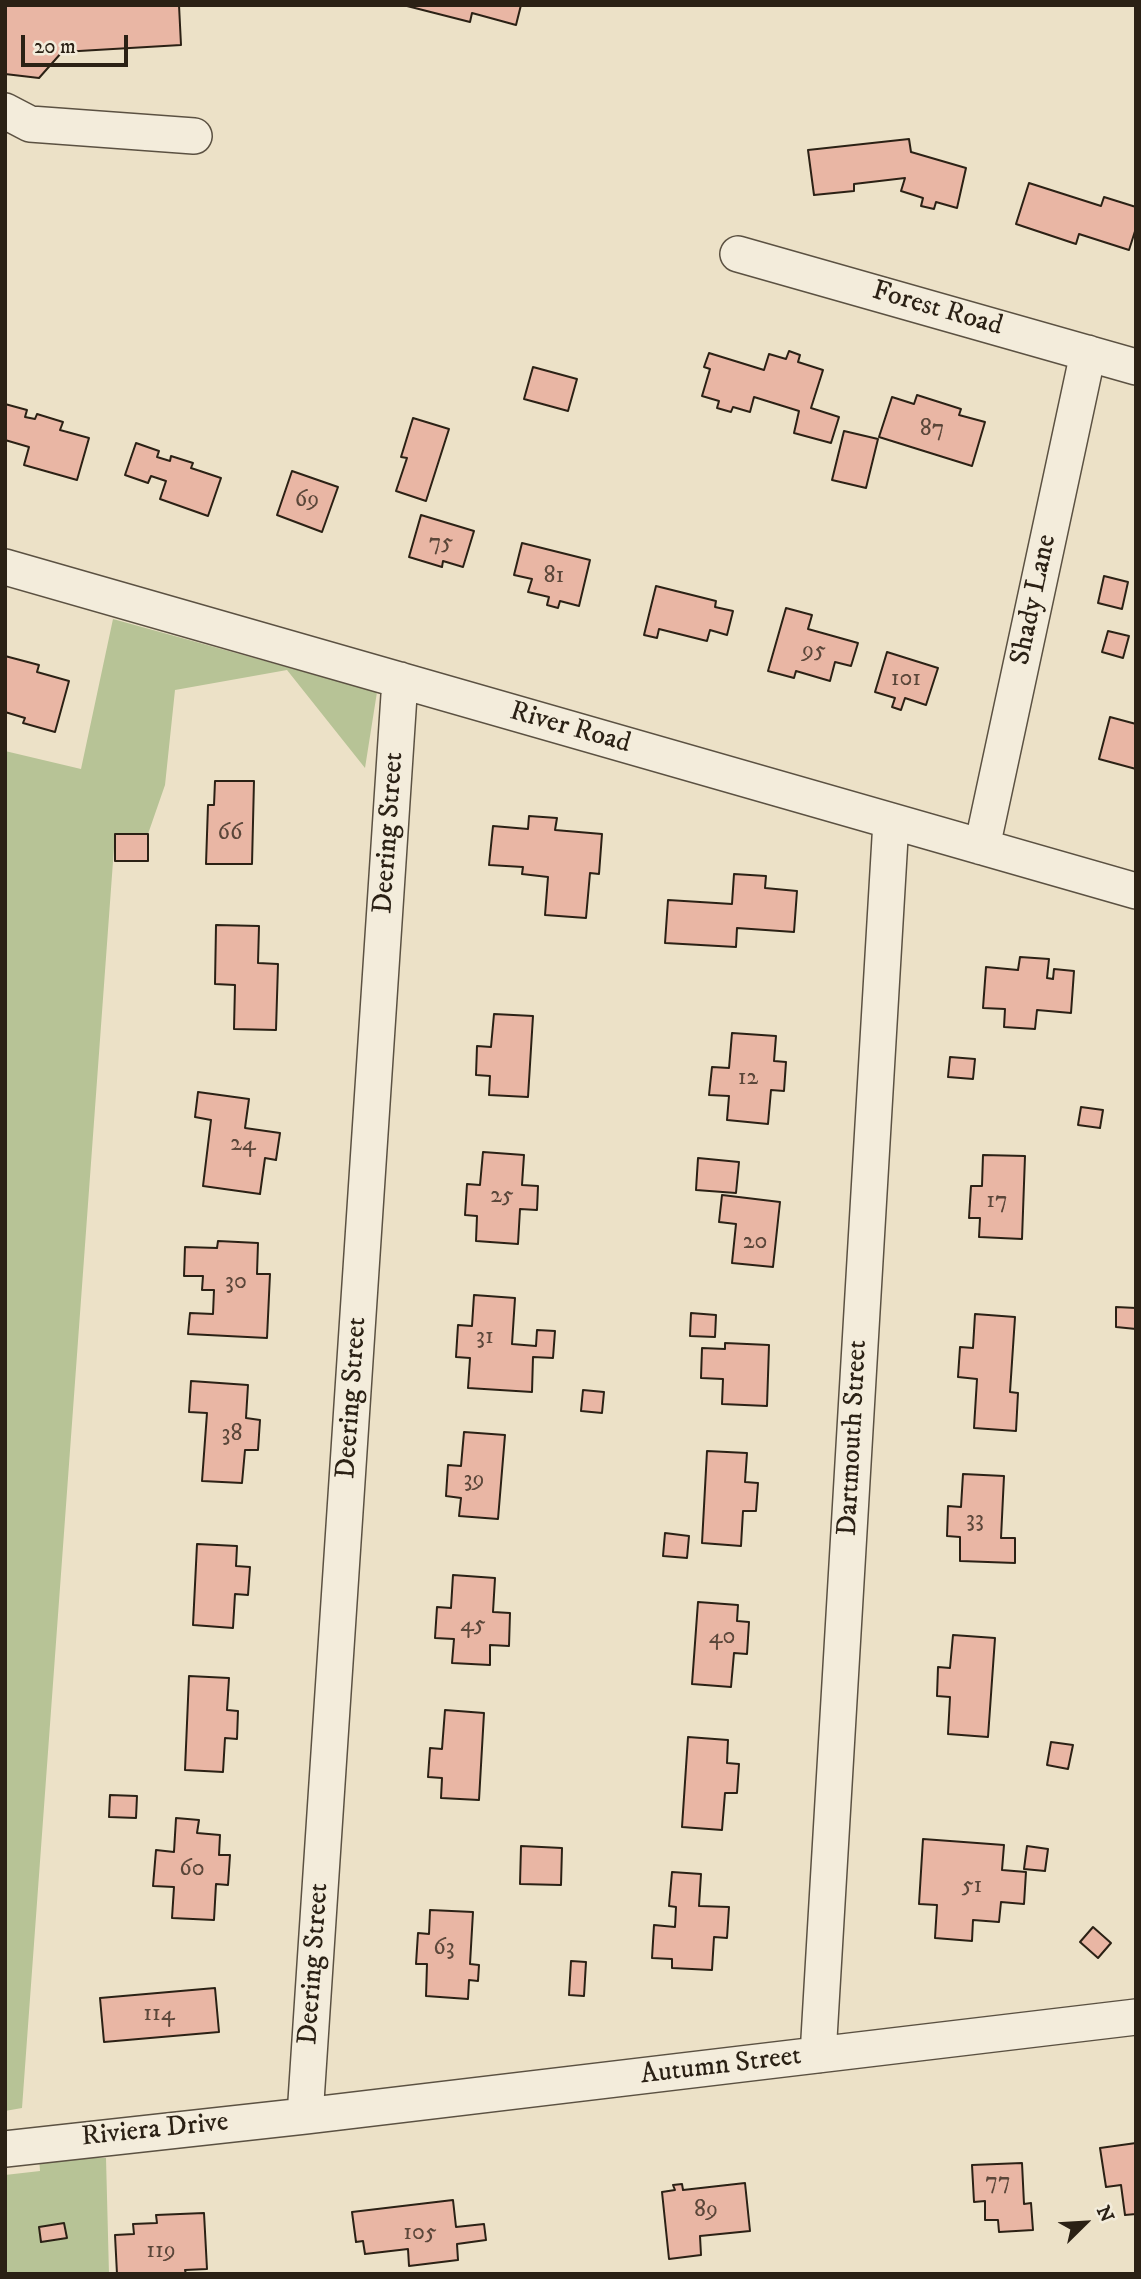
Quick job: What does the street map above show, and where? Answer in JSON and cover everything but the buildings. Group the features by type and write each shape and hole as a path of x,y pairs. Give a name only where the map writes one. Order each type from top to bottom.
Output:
{"street":[{"path":"5,111 30,124 194,136"},
{"name":"Forest Road","path":"738,254 1136,367"},
{"name":"Shady Lane","path":"982,847 1088,353"},
{"name":"River Road","path":"5,566 1136,891"},
{"name":"Deering Street","path":"305,2116 400,680"},
{"name":"Dartmouth Street","path":"818,2055 891,821"},
{"name":"Autumn Street","path":"305,2116 1136,2017"},
{"name":"Riviera Drive","path":"5,2149 305,2116"}],"green space":[{"path":"113,619 377,692 365,768 287,670 175,690 165,785 148,834 115,834 22,2108 5,2111 5,751 81,769"},
{"path":"39,2157 106,2158 109,2274 5,2274 5,2175 40,2171"}]}
